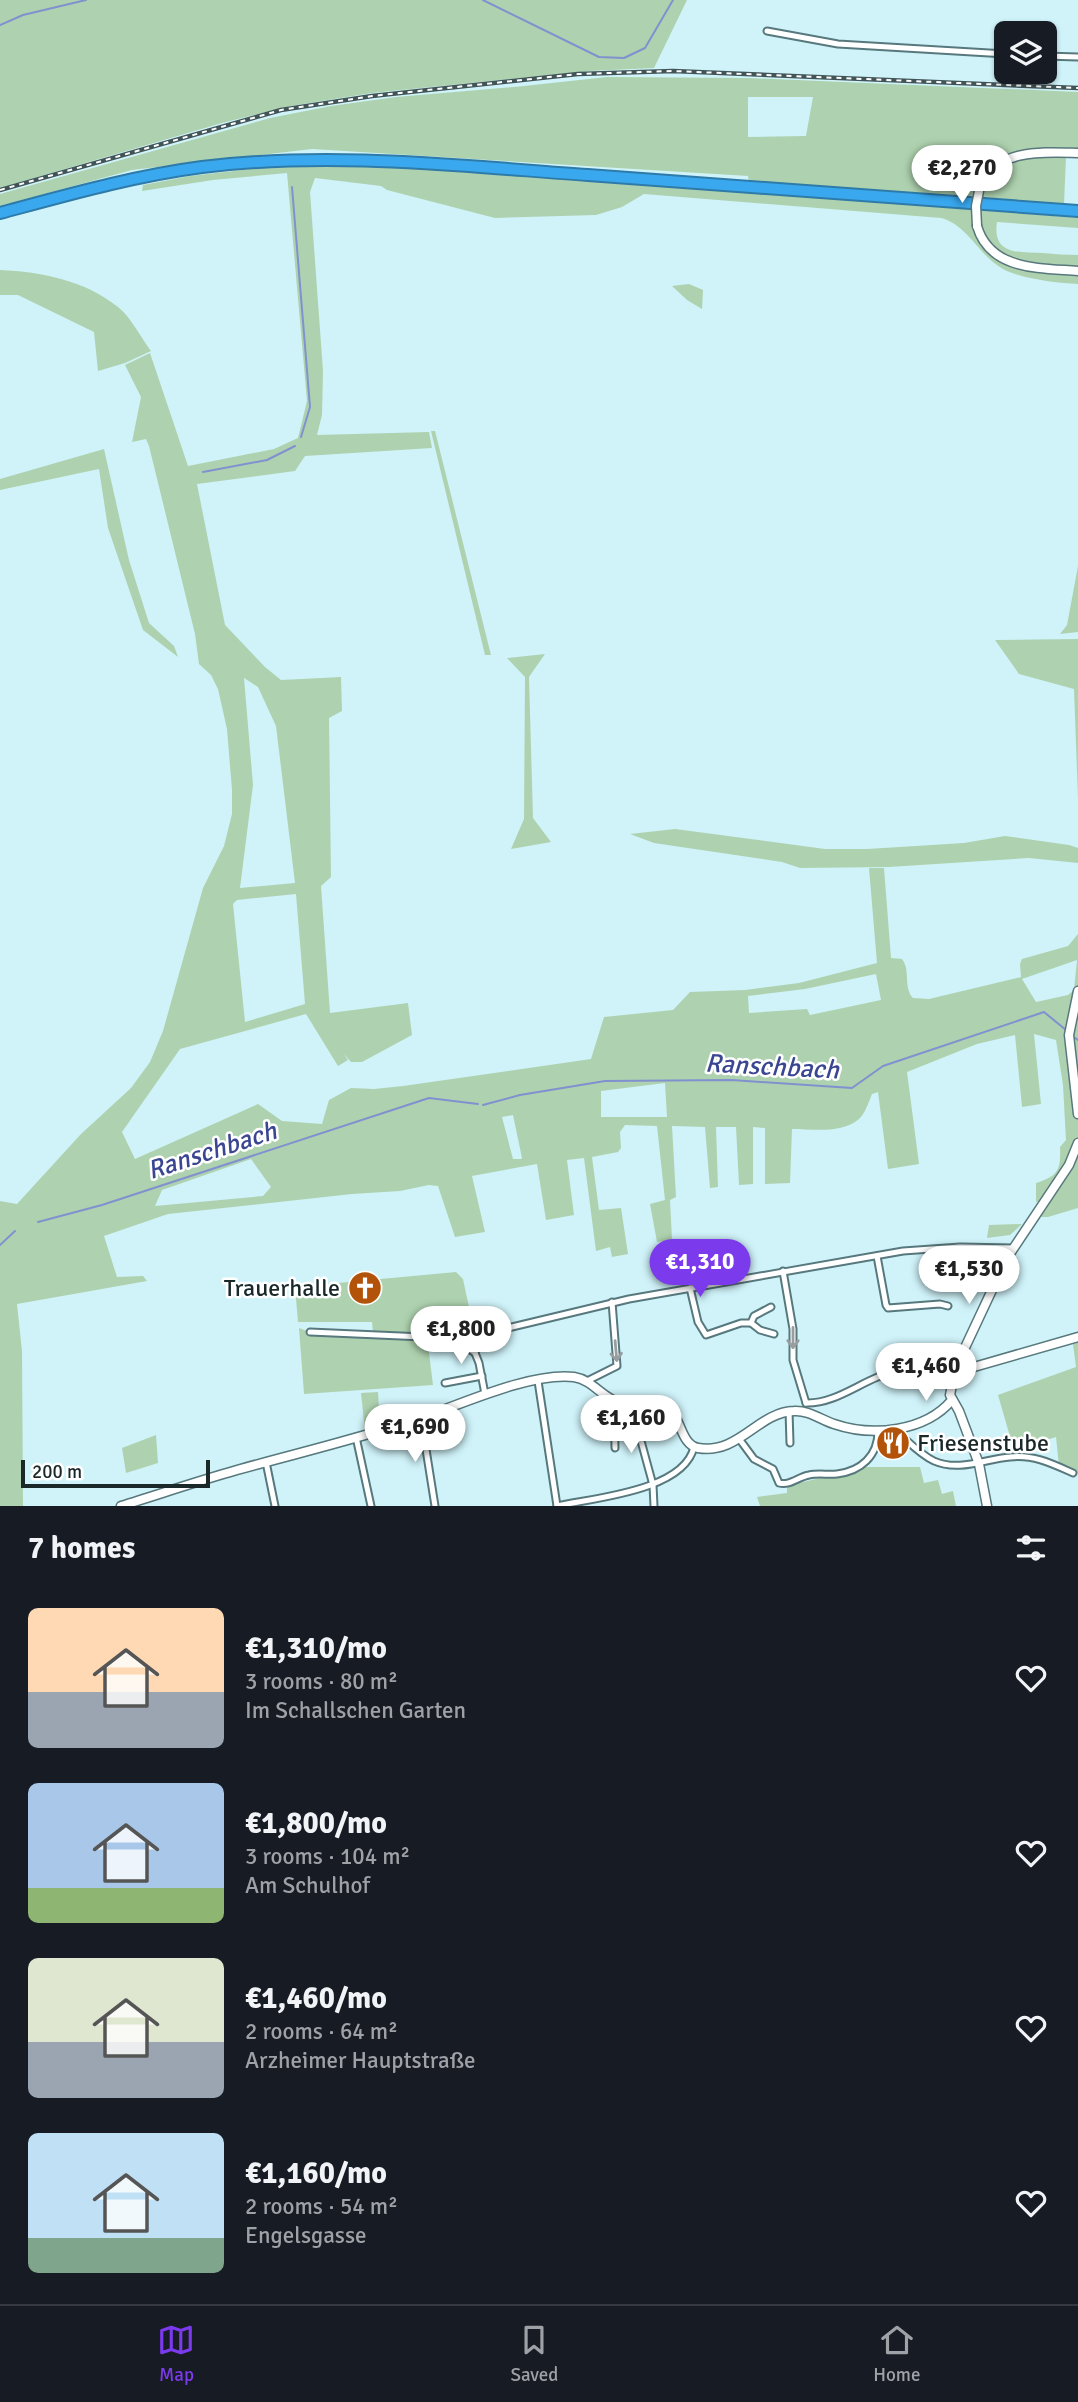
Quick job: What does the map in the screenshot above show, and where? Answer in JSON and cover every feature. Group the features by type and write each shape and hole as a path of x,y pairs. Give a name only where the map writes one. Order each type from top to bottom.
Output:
{"highway":[{"path":"0,213 162,173 231,164 319,159 489,168 1078,211"}],"street":[{"path":"767,31 838,44 994,53"},
{"path":"834,35 838,44"},
{"path":"1057,56 1078,57"},
{"path":"1078,153 1037,153 1014,157 995,167 987,175 976,206 980,235 993,251 1012,264 1078,271"},
{"path":"1078,991 1069,1033 1078,1114"},
{"path":"987,1506 979,1464 959,1411 952,1400 951,1389 960,1370 962,1354 1013,1248 1069,1165 1078,1143"},
{"path":"485,1394 475,1353 478,1341 484,1335 612,1302 783,1271 927,1248 1013,1248"},
{"path":"877,1256 888,1308 940,1304 948,1306"},
{"path":"783,1271 793,1329 793,1360 806,1403"},
{"path":"690,1288 698,1322 706,1335 741,1323 751,1323 760,1330 774,1334"},
{"path":"587,1381 617,1366 612,1302"},
{"path":"751,1323 754,1316 771,1307"},
{"path":"310,1332 446,1338 475,1353"},
{"path":"960,1370 1078,1337"},
{"path":"800,1411 806,1403 824,1401 898,1371"},
{"path":"444,1383 482,1376"},
{"path":"121,1506 421,1418 485,1394 538,1381 570,1377 587,1381 621,1403 658,1405 670,1410 694,1447 721,1446 740,1440 768,1419 789,1411 800,1411 837,1425 878,1431 895,1430 936,1414 952,1400"},
{"path":"538,1381 557,1506 653,1485 685,1464 694,1447"},
{"path":"614,1400 615,1448"},
{"path":"640,1404 641,1441 653,1485 654,1506"},
{"path":"789,1411 790,1443"},
{"path":"421,1418 435,1506"},
{"path":"895,1430 934,1461 955,1465 979,1464 1017,1456 1047,1461 1073,1473"},
{"path":"740,1440 754,1459 773,1469 779,1483 787,1484 803,1476 838,1474 865,1462 874,1453 878,1431"},
{"path":"356,1437 371,1506"},
{"path":"267,1462 275,1506"}],"green space":[{"path":"0,0 687,0 654,68 590,71 372,93 291,106 222,123 0,188"},
{"path":"607,77 748,78 1078,92 1078,150 1044,149 1014,153 989,167 972,197 749,182 748,176 312,149 132,170 0,206 0,194 270,118 396,97","holes":["748,97 813,97 806,136 748,137"]},
{"path":"1039,157 1066,157 1064,204 982,197 996,173 1005,166"},
{"path":"286,165 358,165 580,178 1078,218 1078,228 997,222 997,233 999,241 1009,250 1078,255 1078,284 1030,278 1003,269 987,257 959,227 941,218 644,194 622,207 596,215 495,218 387,190 381,186 315,178 310,192 323,371 322,415 317,435 429,432 432,448 305,456 295,471 197,484 225,625 281,680 341,677 342,711 329,718 331,877 321,886 330,1013 408,1003 412,1035 362,1062 351,1062 344,1054 348,1060 338,1066 306,1014 180,1049 122,1132 135,1159 258,1104 282,1121 322,1124 329,1100 351,1088 403,1086 591,1059 604,1017 673,1010 690,992 745,990 799,983 877,963 869,868 884,868 891,958 902,959 905,964 908,989 913,998 929,999 1021,977 1022,959 1068,946 1078,934 1078,1208 1048,1217 1036,1217 1044,1200 1036,1202 1036,1183 1049,1178 1057,1171 1060,1147 1066,1140 1063,1085 1056,1040 1034,1034 1041,1104 1022,1107 1015,1035 977,1044 907,1072 919,1164 888,1169 878,1092 872,1094 863,1114 852,1124 827,1130 792,1129 790,1183 765,1184 765,1128 753,1127 753,1184 739,1185 736,1127 716,1127 718,1187 710,1188 705,1127 672,1126 676,1197 670,1200 672,1240 657,1242 650,1204 665,1200 657,1126 625,1125 620,1132 621,1148 618,1152 592,1157 599,1210 621,1208 628,1254 612,1257 610,1247 596,1251 584,1158 567,1160 574,1215 546,1220 537,1164 472,1176 485,1232 455,1237 438,1186 429,1185 400,1191 168,1214 104,1236 117,1277 143,1276 147,1281 17,1304 22,1351 23,1506 0,1506 0,1201 17,1204 81,1134 131,1088 150,1062 163,1031 203,888 224,846 232,814 227,729 218,689 211,675 199,664 195,634 149,446 146,439 132,442 141,397 125,365 150,353 188,466 274,449 298,438 307,401 287,173 213,180 142,191 143,185 190,176","holes":["244,678 258,687 276,726 295,883 240,888 253,785","296,894 305,1004 245,1022 233,904 237,900","1077,960 1074,990 1068,995 1036,1002 1022,979","876,974 881,1000 810,1015 807,1009 749,1013 748,996 805,989","665,1083 667,1117 601,1117 601,1091","513,1115 522,1158 513,1159 502,1117","251,1159 271,1187 263,1196 155,1206 162,1190"]},
{"path":"0,270 47,275 91,290 123,311 151,351 98,371 94,332 18,295 0,295"},
{"path":"689,284 703,290 702,309 672,286"},
{"path":"431,431 435,431 491,655 485,655"},
{"path":"104,449 129,560 149,623 174,646 178,657 143,630 108,528 99,469 0,490 0,479"},
{"path":"1078,566 1078,632 1060,634 1067,625"},
{"path":"1078,639 1078,798 1074,689 1019,674 995,640"},
{"path":"545,654 529,677 533,818 551,842 511,849 524,819 525,677 507,658"},
{"path":"675,829 825,849 964,843 1005,836 1078,848 1078,863 1029,858 889,867 800,868 782,862 654,843 630,834"},
{"path":"1022,1224 1010,1235 987,1238 989,1225"},
{"path":"456,1272 463,1279 470,1312 435,1316 439,1335 373,1332 372,1322 298,1322 295,1287"},
{"path":"299,1328 310,1332 427,1337 433,1385 304,1394"},
{"path":"1078,1342 1078,1473 1059,1466 1056,1437 1033,1444 1015,1454 998,1395 1076,1367 1073,1344"},
{"path":"378,1392 380,1426 365,1431 361,1393"},
{"path":"156,1435 158,1463 126,1473 122,1448"},
{"path":"863,1467 920,1467 924,1483 938,1480 942,1494 953,1491 956,1506 760,1506 757,1497 787,1493 787,1486 828,1476 847,1476"}],"waterway":[{"path":"0,25 23,15 86,0"},
{"path":"483,0 599,57 624,58 645,48 673,0"},
{"path":"292,187 310,407 301,437"},
{"path":"203,472 267,460 295,446"},
{"name":"Ranschbach","path":"483,1105 520,1095 605,1081 732,1080 852,1088 883,1066 1044,1012 1066,1030"},
{"name":"Ranschbach","path":"1072,1036 1078,1040"},
{"name":"Ranschbach","path":"38,1222 102,1205 429,1098 478,1104"},
{"name":"Ranschbach","path":"0,1245 15,1231"}],"railway":[{"path":"0,190 281,110 372,96 578,74 673,71 1078,88"}],"place":[{"name":"Trauerhalle","path":"365,1288"},
{"name":"Friesenstube","path":"893,1443"}]}
